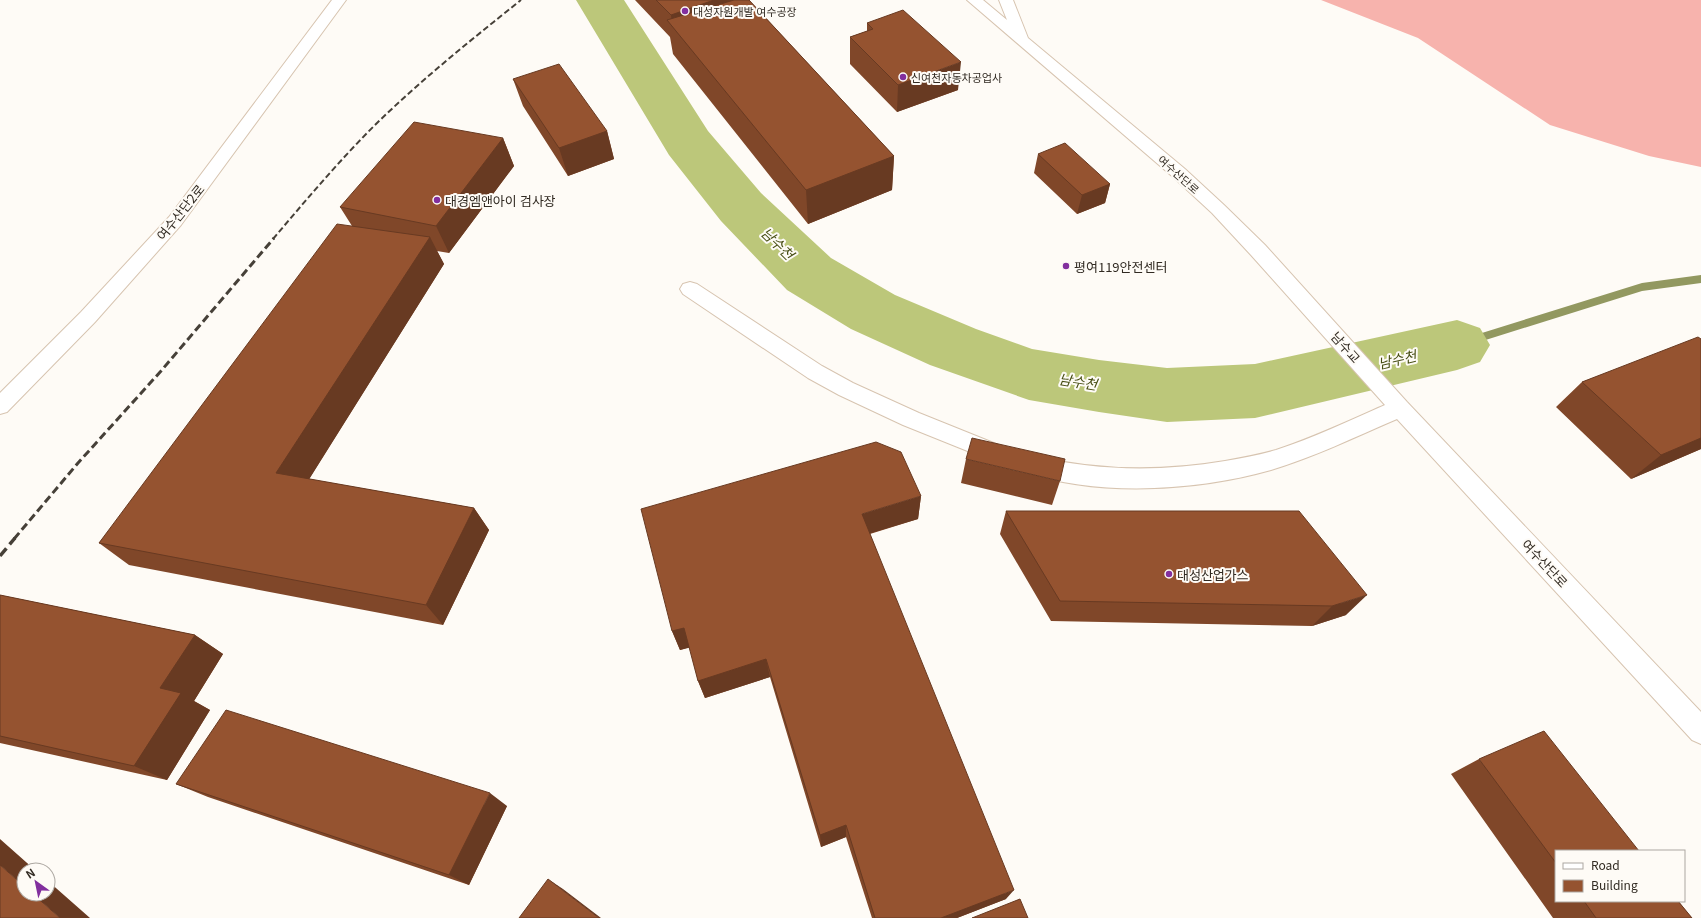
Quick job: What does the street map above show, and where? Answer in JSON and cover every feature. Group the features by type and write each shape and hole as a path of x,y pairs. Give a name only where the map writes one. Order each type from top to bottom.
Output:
{"street":[{"name":"여수산단2로","path":"0,406 88,317 175,221 339,0"},
{"name":"여수산단로","path":"974,0 1196,188 1258,250 1323,322"},
{"name":"여수산단로","path":"1006,0 1022,40"},
{"path":"690,289 815,372 860,396 951,436 1011,459 1040,467 1078,474 1110,478 1158,479 1212,473 1252,466 1282,457 1400,408"},
{"name":"남수교","path":"1323,322 1400,408"},
{"name":"여수산단로","path":"1400,408 1697,721"}],"shaded area":[{"path":"1321,0 1701,0 1701,167 1649,156 1550,125 1418,38"}],"building":[{"path":"656,0 714,0 671,15"},
{"path":"734,0 749,0 894,156 806,190 667,20"},
{"path":"903,10 961,62 898,85 850,37 873,29 867,23"},
{"path":"559,64 607,131 559,148 513,79"},
{"path":"414,122 503,138 436,226 340,207"},
{"path":"1065,143 1110,184 1082,195 1038,154"},
{"path":"337,224 430,237 276,473 474,508 426,605 99,543"},
{"path":"1698,337 1701,339 1701,438 1661,455 1582,382"},
{"path":"972,438 1065,459 1060,481 966,459"},
{"path":"876,442 901,452 921,496 862,514 1014,890 941,918 875,918 846,825 820,835 766,659 698,681 684,628 672,631 641,509"},
{"name":"대성산업가스","path":"1006,511 1299,511 1367,595 1332,606 1060,601"},
{"path":"0,595 195,635 160,688 181,693 134,766 0,736"},
{"path":"226,710 490,793 449,875 176,784"},
{"path":"1544,731 1638,850 1555,850 1555,862 1479,759"},
{"path":"0,865 16,879 16,902 42,902 60,918 0,918"},
{"path":"548,879 599,918 519,918"},
{"path":"1020,899 1028,918 972,918"},
{"path":"1585,902 1679,902 1692,918 1596,918"}],"waterway":[{"name":"남수천","path":"600,0 688,143 741,207 809,274 873,312 953,347 1029,374 1099,386 1167,395 1255,391 1457,345"},
{"name":"남수천","path":"1457,345 1642,287 1701,279"}],"railway":[{"path":"273,239 310,195 392,108 465,45 521,0"},
{"path":"14,539 78,463 161,371 274,238"},
{"path":"0,556 15,538"}],"place":[{"name":"대성자원개발 여수공장","path":"685,11"},
{"name":"신여천자동차공업사","path":"903,77"},
{"name":"대경엠앤아이 검사장","path":"437,200"},
{"name":"평여119안전센터","path":"1066,266"},
{"name":"대성산업가스","path":"1169,574"}]}
